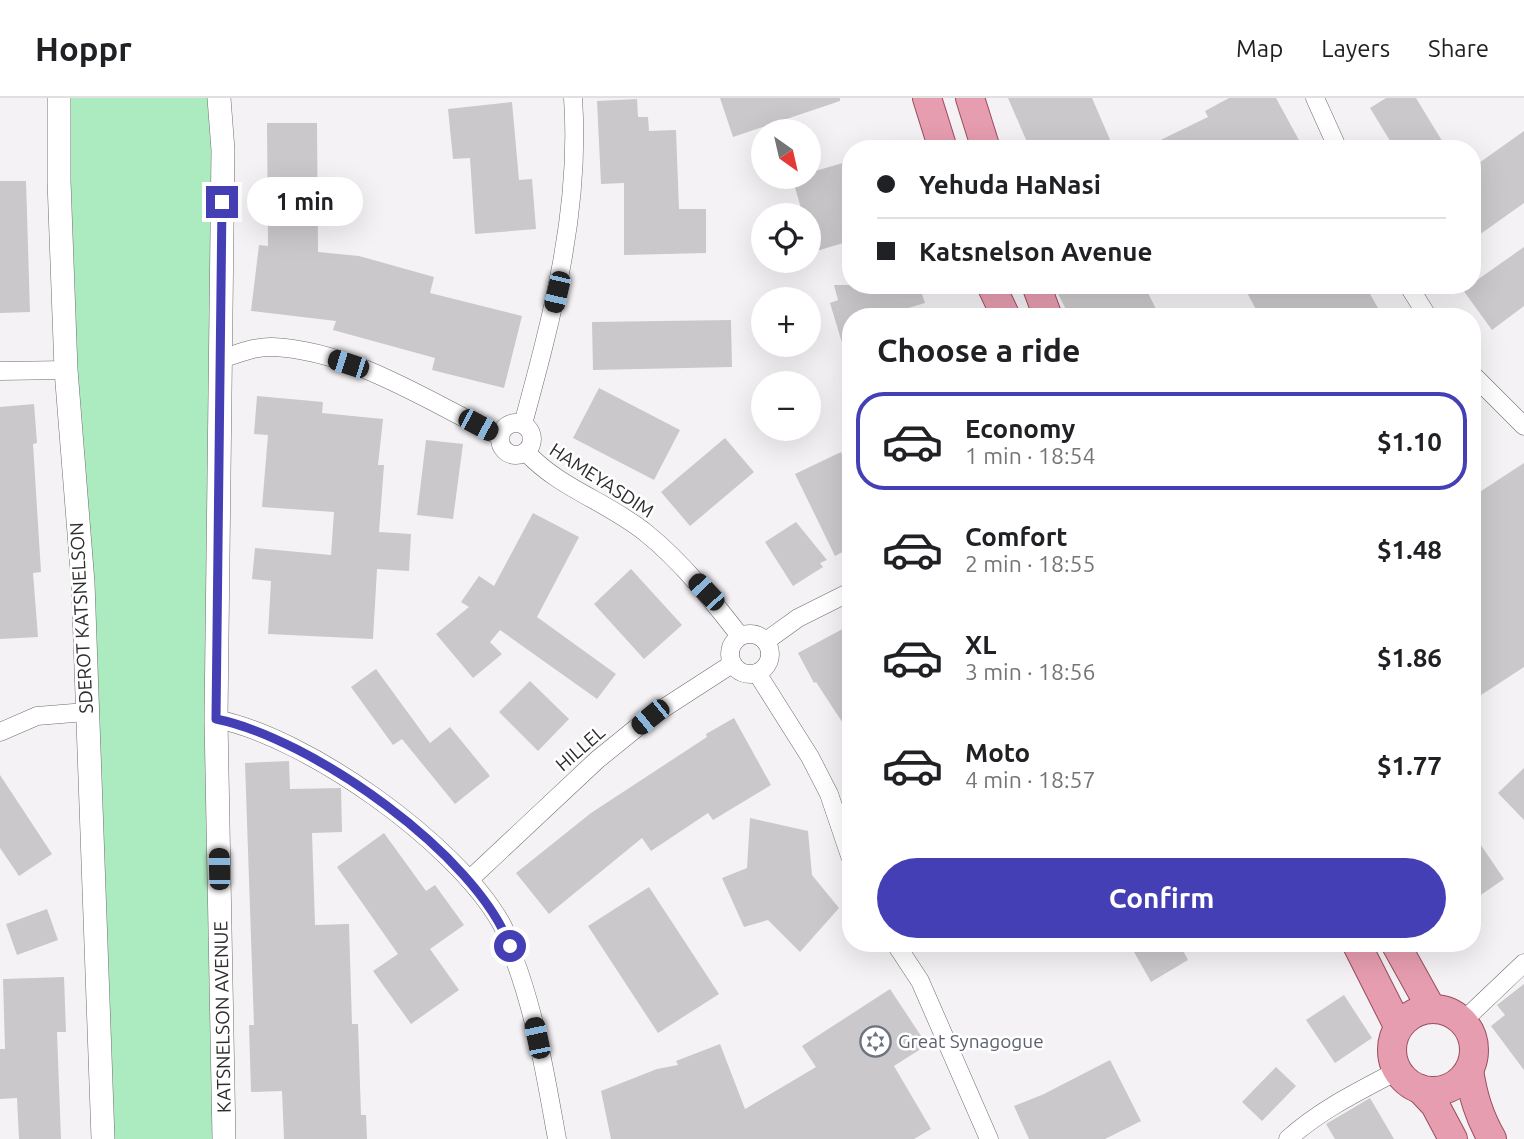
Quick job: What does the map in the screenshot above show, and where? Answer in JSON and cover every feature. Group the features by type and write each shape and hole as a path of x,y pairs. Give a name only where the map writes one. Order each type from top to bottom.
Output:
{"main road":[{"path":"927,98 940,140"},
{"path":"970,98 983,140"},
{"path":"1361,952 1398,1026"},
{"path":"1400,952 1431,1008"},
{"path":"1420,1089 1442,1091 1462,1079 1469,1070 1474,1058 1474,1044 1463,1021 1454,1013 1431,1008 1407,1017 1398,1026 1391,1049 1397,1071 1405,1081 1420,1089 1435,1105 1453,1139"},
{"path":"1469,1070 1478,1113 1492,1139"}],"street":[{"name":"SDEROT KATSNELSON","path":"59,98 59,181 66,370 83,583 103,1139"},
{"name":"KATSNELSON AVENUE","path":"219,98 223,150 216,719 225,1139"},
{"path":"523,424 548,335 562,270 574,172 573,98"},
{"path":"1315,98 1334,140"},
{"path":"220,359 248,350 272,347 334,359 385,378 500,436"},
{"path":"0,371 66,370"},
{"path":"1481,383 1524,426"},
{"path":"517,423 523,424 533,440 531,447 519,455 508,453 500,436 509,425 517,423"},
{"name":"HAMEYASDIM","path":"526,452 553,477 600,502 646,532 706,592 740,636"},
{"path":"766,641 798,618 842,596"},
{"path":"752,633 766,641 771,653 763,670 757,673 740,672 732,664 730,648 740,636 752,633"},
{"name":"HILLEL","path":"469,880 597,760 650,717 732,664"},
{"path":"757,673 810,757 829,794 842,832"},
{"path":"0,732 37,716 86,712"},
{"path":"216,719 273,737 324,763 412,827 469,880 502,923 527,991 557,1139"},
{"path":"901,952 920,981 989,1139"},
{"path":"1463,1021 1524,963"},
{"path":"1288,1139 1306,1123 1345,1098 1397,1071"}],"green space":[{"path":"68,98 210,98 213,110 222,1139 111,1139 73,368"}],"building":[{"path":"720,98 840,98 840,101 786,119 751,119 751,131 733,137"},
{"path":"1008,98 1092,98 1110,140 1026,140"},
{"path":"1229,98 1276,98 1299,140 1161,140 1208,117 1205,111"},
{"path":"1386,98 1416,98 1442,140 1390,140 1370,108"},
{"path":"637,99 638,117 648,117 649,131 676,130 679,209 706,209 706,253 624,255 624,183 601,184 597,101"},
{"path":"512,102 519,180 532,179 536,229 475,234 470,158 453,159 448,109"},
{"path":"267,123 317,123 318,252 359,256 434,277 430,293 522,316 504,388 432,370 435,358 333,330 336,321 251,311 259,245 268,246"},
{"path":"1524,131 1524,203 1481,234 1481,162"},
{"path":"842,163 842,243 821,250 821,203 800,203 795,189 821,189 821,169"},
{"path":"0,181 26,181 30,312 0,313"},
{"path":"1524,247 1524,306 1492,330 1481,315 1481,308 1476,308 1466,294 1481,294 1481,277"},
{"path":"834,285 842,285 842,294 922,294 925,303 908,308 842,308 842,343 830,303 838,300"},
{"path":"1058,294 1148,294 1156,308 1065,308"},
{"path":"1248,294 1370,294 1378,308 1255,308"},
{"path":"731,320 732,367 593,370 592,322"},
{"path":"599,388 680,430 654,480 573,438"},
{"path":"257,396 323,402 322,413 383,419 378,465 384,465 379,532 411,534 409,571 377,569 373,639 268,634 271,581 252,579 255,548 331,555 334,512 262,507 268,435 254,434"},
{"path":"34,404 37,443 33,444 41,572 33,573 38,637 0,639 0,407"},
{"path":"725,438 754,472 690,526 661,492"},
{"path":"426,440 463,444 453,519 417,515"},
{"path":"841,452 842,552 835,556 795,474"},
{"path":"1524,463 1524,667 1481,695 1481,491"},
{"path":"533,513 579,537 537,617 616,674 597,699 500,630 490,642 502,654 473,678 436,634 469,607 461,602 479,576 494,586"},
{"path":"796,522 827,560 820,563 823,567 793,586 765,542"},
{"path":"631,569 682,625 644,659 594,604"},
{"path":"842,629 842,722 816,682 814,683 798,653"},
{"path":"376,669 430,743 450,727 490,776 455,804 402,739 393,745 351,687"},
{"path":"530,681 569,719 538,751 499,712"},
{"path":"734,718 771,785 713,820 708,813 651,851 642,838 549,914 516,873 591,813 707,737 706,734"},
{"path":"289,761 290,789 341,788 342,832 312,833 315,925 349,924 352,1024 358,1024 361,1115 366,1115 367,1139 284,1139 282,1091 251,1092 249,1025 254,1025 245,763"},
{"path":"1524,768 1524,820 1498,793"},
{"path":"0,775 52,854 19,876 0,848"},
{"path":"750,818 808,831 812,875 839,908 800,952 768,920 744,927 722,878 747,868"},
{"path":"384,833 426,891 435,885 464,925 430,949 459,990 411,1024 373,971 398,954 337,867"},
{"path":"1481,845 1504,879 1481,895"},
{"path":"649,887 719,994 658,1033 588,926"},
{"path":"47,909 58,940 17,955 6,924"},
{"path":"1134,952 1184,952 1188,960 1151,982"},
{"path":"64,977 66,1032 57,1032 61,1139 19,1139 17,1098 0,1099 0,1049 5,1049 3,979"},
{"path":"1524,984 1524,1070 1491,1026 1505,1015 1497,1005"},
{"path":"890,989 927,1045 894,1066 931,1129 914,1139 611,1139 601,1091 657,1069 678,1065 676,1061 720,1044 745,1109 816,1067 802,1046"},
{"path":"1344,995 1372,1038 1335,1063 1306,1020"},
{"path":"1110,1060 1141,1121 1105,1139 1029,1139 1014,1106 1044,1094"},
{"path":"1276,1067 1296,1086 1262,1121 1242,1102"},
{"path":"1370,1098 1394,1139 1335,1139 1326,1124"}],"place":[{"name":"Great Synagogue","path":"875,1041"}],"route":[{"path":"222,202 216,719 248,727 295,747 384,804 442,852 469,880 502,923 510,946"}]}
